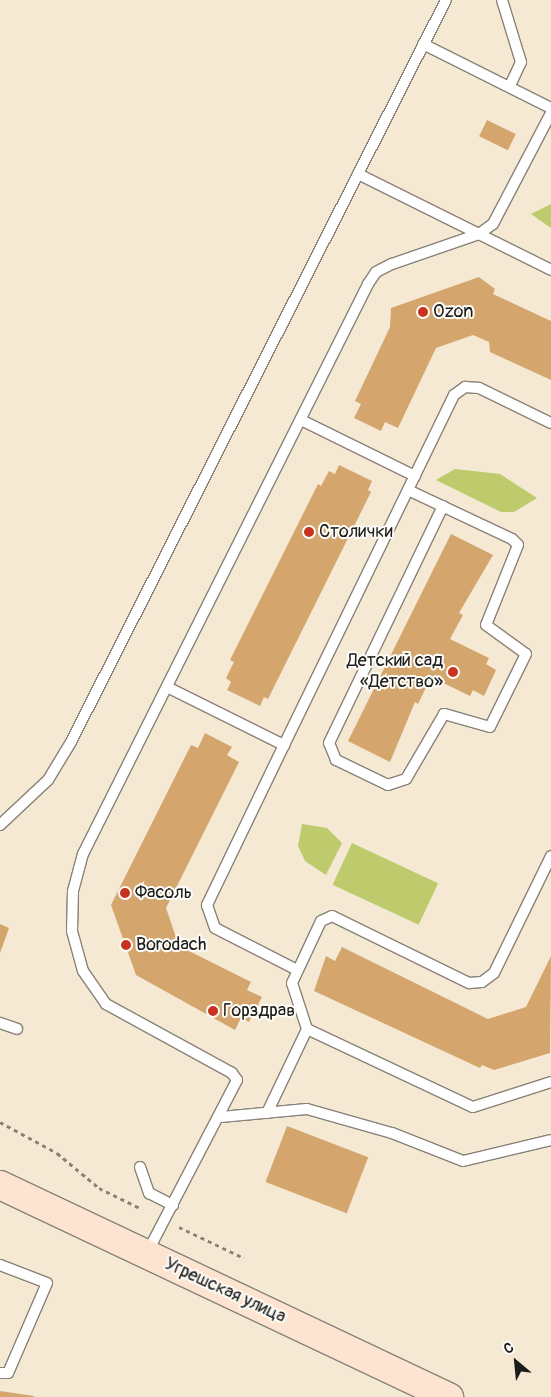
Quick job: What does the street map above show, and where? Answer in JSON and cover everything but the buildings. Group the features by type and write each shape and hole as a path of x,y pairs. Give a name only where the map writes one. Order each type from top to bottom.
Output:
{"main road":[{"name":"Угрешская улица","path":"0,1185 449,1397"}],"lane":[{"path":"0,825 48,780 71,742 446,0"},
{"path":"502,0 521,62 510,86"},
{"path":"423,44 551,108"},
{"path":"146,1254 237,1088 232,1073 106,1004 83,971 72,932 73,891 83,854 376,272 479,234 493,224 551,113"},
{"path":"358,174 551,270"},
{"path":"297,970 215,928 207,905 454,395 465,387 479,388 551,423"},
{"path":"300,420 415,476"},
{"path":"408,490 443,506 518,545 486,625 521,648 525,662 490,727 444,714 406,779 388,785 336,760 329,743 443,506"},
{"path":"167,687 284,746"},
{"path":"267,1113 308,1029 292,983 321,921 332,916 469,983 482,982 494,973 551,856"},
{"path":"0,1022 17,1029"},
{"path":"308,1029 473,1107 551,1082"},
{"path":"221,1117 307,1109 392,1133 463,1161 551,1140"},
{"path":"140,1167 149,1192 173,1205"},
{"path":"0,1265 47,1283 8,1373 0,1373"}],"path":[{"path":"0,1122 57,1153 99,1188 244,1258"}],"green space":[{"path":"551,204 551,228 531,214"},
{"path":"455,469 500,474 537,498 514,512 501,512 436,480"},
{"path":"302,824 327,828 342,843 326,875 305,861 298,846"},
{"path":"352,843 438,883 419,925 333,885"}],"place":[{"name":"Ozon","path":"423,312"},
{"name":"Столички","path":"309,532"},
{"name":"Детский сад «Детство»","path":"453,672"},
{"name":"Фасоль","path":"125,893"},
{"name":"Borodach","path":"126,945"},
{"name":"Горздрав","path":"213,1011"}]}
